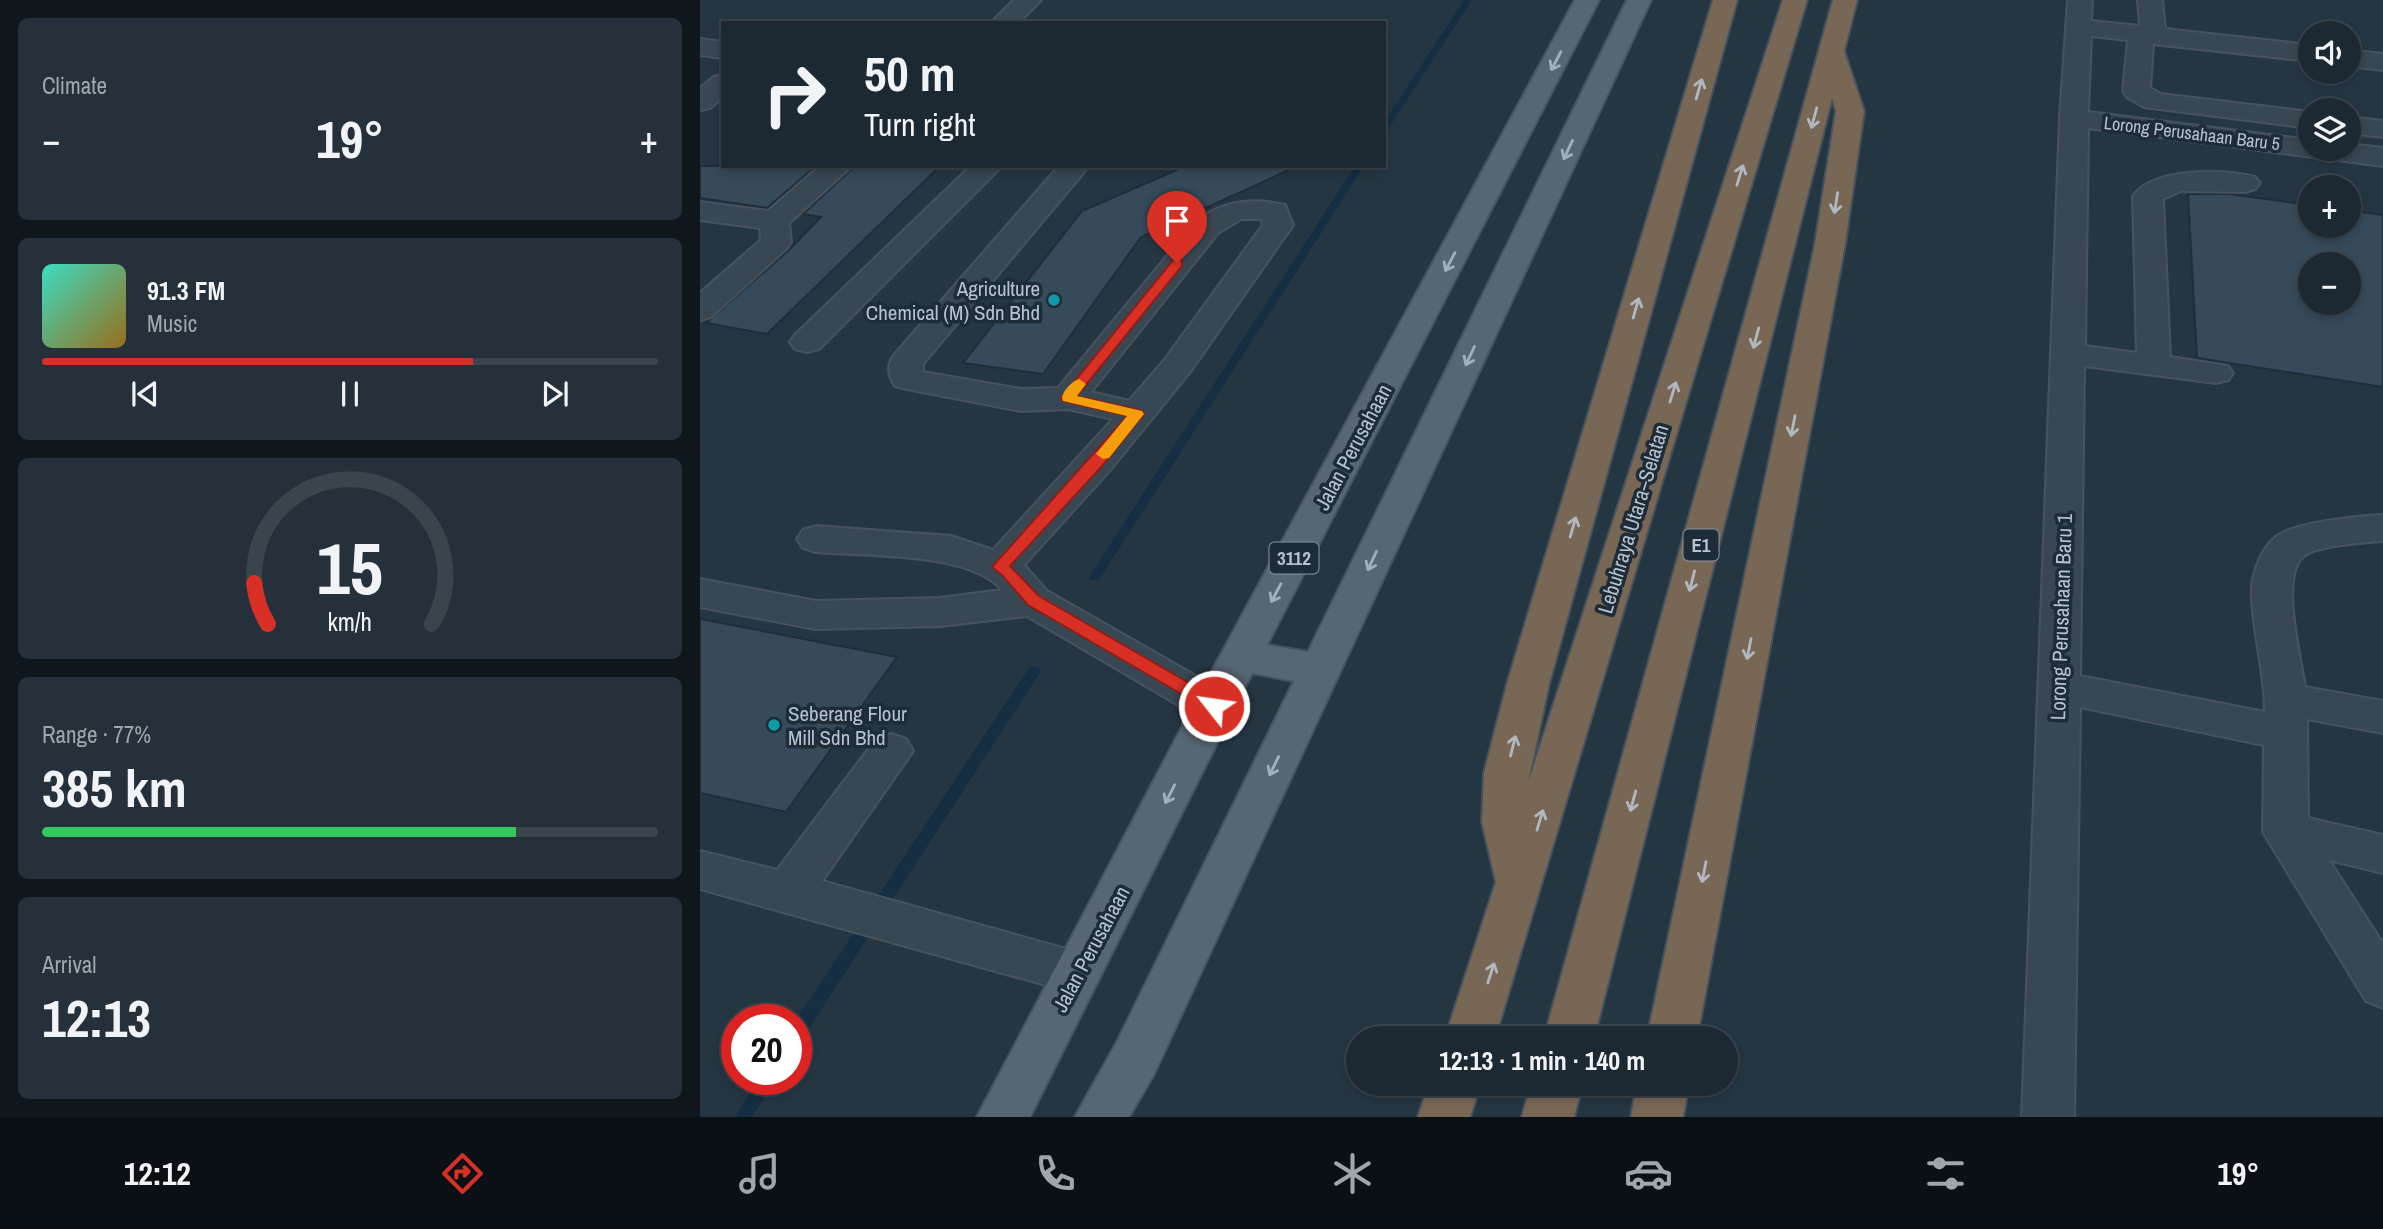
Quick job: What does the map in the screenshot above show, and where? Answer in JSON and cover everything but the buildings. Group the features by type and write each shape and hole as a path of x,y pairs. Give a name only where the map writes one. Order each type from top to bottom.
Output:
{"highway":[{"path":"1519,885 1505,822 1506,773 1532,671 1725,0"},
{"name":"Lebuhraya Utara–Selatan","path":"1474,1026 1795,0"},
{"name":"E1","path":"1572,1026 1845,0"},
{"path":"1674,1026 1830,244 1850,111 1832,52"},
{"path":"1444,1117 1451,1096"},
{"path":"1548,1117 1554,1096"},
{"path":"1657,1117 1661,1096"}],"main road":[{"name":"Jalan Perusahaan","path":"1003,1117 1214,706 1243,656 1587,0"},
{"path":"1101,1117 1136,1057 1639,0"},
{"path":"1243,656 1320,670"}],"street":[{"path":"1005,21 1029,0"},
{"name":"Lorong Perusahaan Baru 1","path":"2048,1117 2074,118 2080,0"},
{"path":"2150,0 2147,35 2136,92 2154,101 2298,119"},
{"path":"2078,27 2298,53"},
{"path":"700,47 721,50"},
{"path":"2361,59 2383,62"},
{"path":"700,102 721,85"},
{"name":"Lorong Perusahaan Baru 5","path":"2074,118 2298,146"},
{"path":"2361,126 2383,129"},
{"path":"2361,154 2383,157"},
{"path":"700,211 774,221 836,168"},
{"path":"807,342 986,168"},
{"path":"1073,168 906,362 907,379 1021,400 1068,398 1137,414"},
{"path":"2154,365 2148,196 2160,186 2201,182 2245,183"},
{"path":"1000,567 1097,461 1178,365 1278,225 1274,211 1243,208 1225,213 1207,227 1068,398"},
{"path":"700,310 776,242 774,221"},
{"path":"2068,354 2216,373"},
{"path":"2383,528 2360,529 2294,543 2279,556 2271,596 2286,716 2286,832 2383,986"},
{"path":"816,539 951,549 1000,567 1008,571 1033,601 1214,706"},
{"path":"700,593 816,615 940,612 1033,601"},
{"path":"2059,687 2286,716 2383,717"},
{"path":"788,891 891,751"},
{"path":"2286,832 2383,855"},
{"path":"700,870 788,891 950,939 1078,972"}],"waterway":[{"path":"1386,126 1468,0"},
{"path":"1095,577 1359,168"},
{"path":"812,1010 1034,671"},
{"path":"743,1117 757,1095"}],"slow traffic":[{"path":"1079,384 1068,398 1137,414 1103,454"}],"place":[{"name":"Agriculture Chemical (M) Sdn Bhd","path":"1054,300"},
{"name":"Seberang Flour Mill Sdn Bhd","path":"774,725"}],"route":[{"path":"1177,263 1068,398 1137,414 1000,567 1008,571 1033,601 1214,706"}]}
